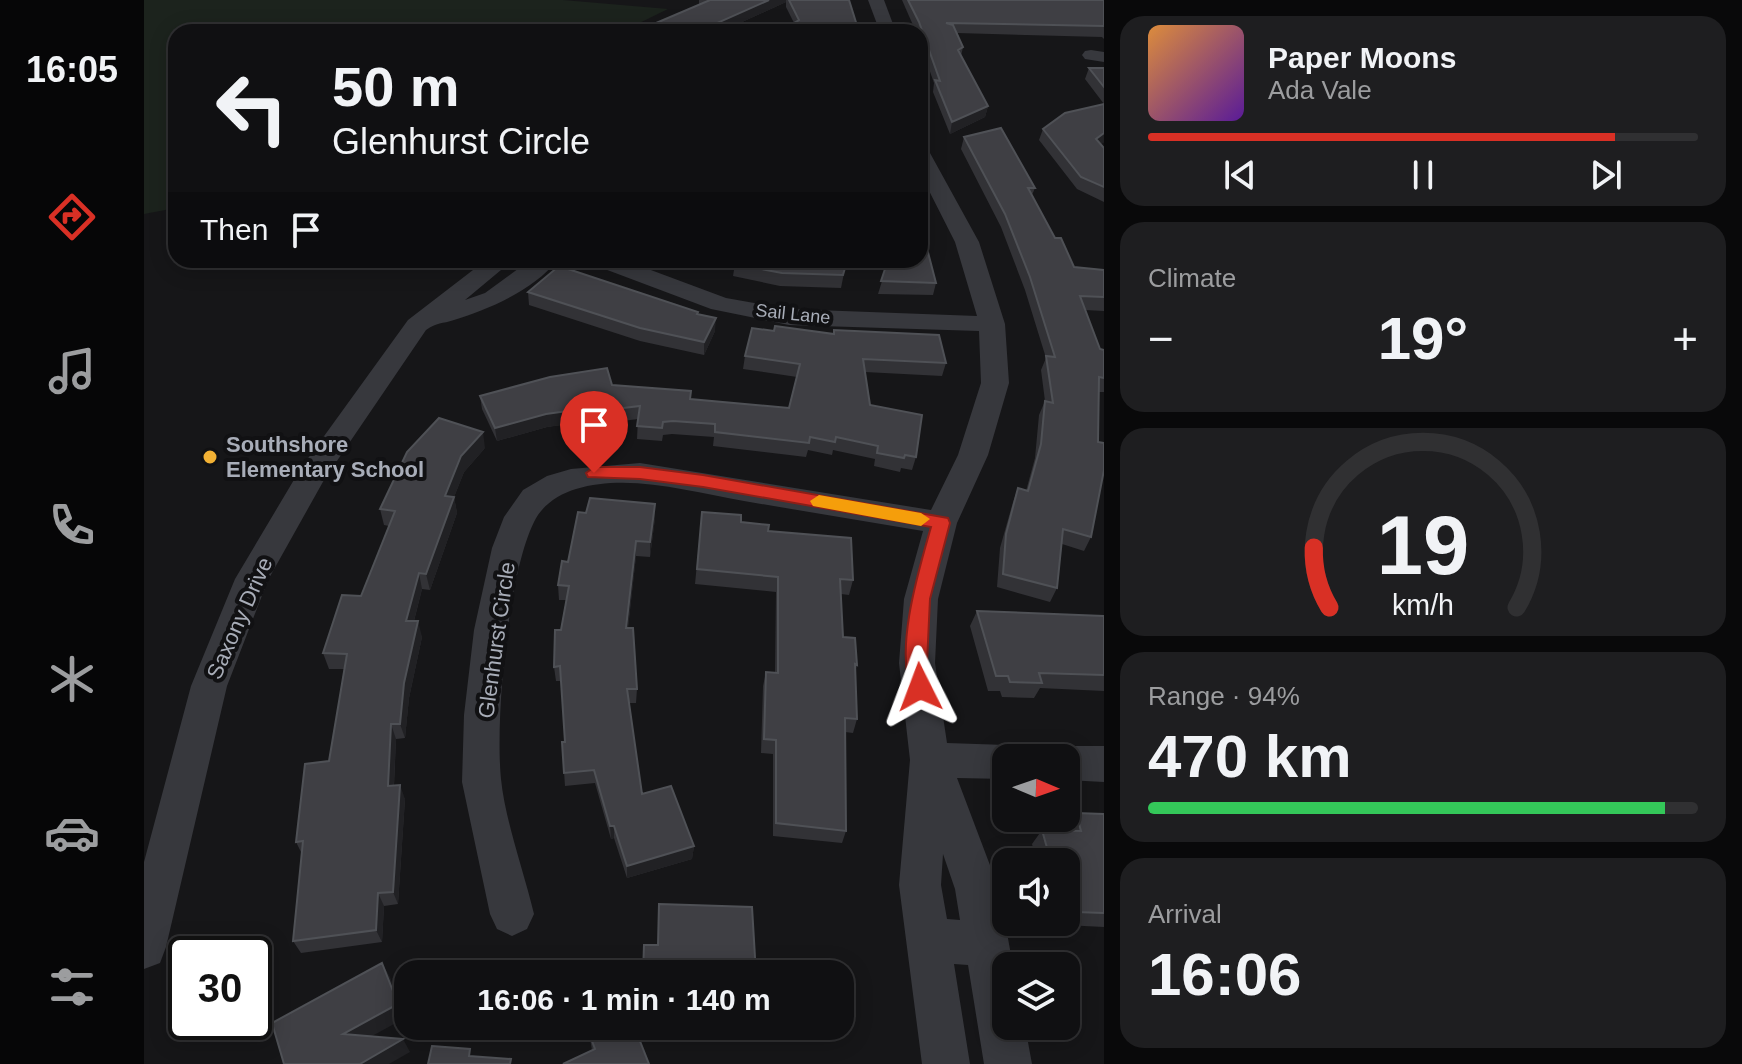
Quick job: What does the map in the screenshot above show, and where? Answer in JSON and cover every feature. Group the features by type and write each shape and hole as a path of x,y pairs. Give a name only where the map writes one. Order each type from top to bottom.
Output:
{"street":[{"path":"876,0 885,24"},
{"path":"928,171 967,242 992,324 995,383 973,455 941,523 921,599 918,650 930,760 920,885 946,1064"},
{"name":"Saxony Drive","path":"144,947 209,686 252,579 312,475 417,325 490,268"},
{"name":"Saxony Drive","path":"498,268 516,282"},
{"path":"417,325 494,298 534,268"},
{"name":"Sail Lane","path":"623,268 720,304 789,317 992,324"},
{"name":"Glenhurst Circle","path":"512,914 481,780 484,719 487,674 504,561 517,523 533,499 556,485 594,473 640,473 941,523"},
{"path":"930,760 992,762"},
{"path":"930,760 977,889 1008,1064"},
{"path":"1080,763 1104,764"},
{"path":"928,940 987,944"}],"shaded area":[{"path":"144,0 563,0 668,9 637,24 168,24 168,210 144,214"}],"building":[{"path":"710,0 769,0 715,24 654,24"},
{"path":"789,0 849,0 856,24 792,24 799,20"},
{"path":"908,0 1104,0 1104,26 946,23 953,25 963,47 958,50 988,106 952,122 935,80 940,81 928,47 928,24 919,22"},
{"path":"1089,68 1104,68 1104,87"},
{"path":"1104,104 1104,133 1096,139 1104,148 1104,187 1081,177 1043,129 1065,113"},
{"path":"1001,128 1035,188 1028,188 1055,238 1061,238 1074,267 1104,270 1104,297 1080,296 1100,349 1104,350 1104,378 1099,377 1098,442 1104,443 1104,470 1091,537 1063,529 1057,588 1003,574 1006,534 1018,488 1028,491 1041,444 1045,401 1053,403 1046,356 1055,357 1030,277 1005,214 964,137"},
{"path":"928,252 936,283 881,281 885,268 928,268"},
{"path":"557,268 565,268 716,318 704,342 640,328 528,292"},
{"path":"756,268 845,268 843,275 782,273"},
{"path":"775,326 834,334 834,330 939,335 946,363 863,359 870,405 922,415 916,457 877,453 878,446 836,437 835,442 810,437 809,443 715,432 715,424 673,421 663,422 662,428 637,426 640,406 546,414 495,428 480,396 550,377 607,368 612,385 691,391 690,399 789,408 800,364 745,356 752,328 774,331"},
{"path":"439,418 483,432 461,456 445,496 454,497 426,574 419,573 406,621 418,621 404,683 400,724 391,724 388,786 400,785 393,892 378,893 376,930 293,941 303,841 296,842 305,764 329,761 347,654 323,653 342,595 361,596 395,511 380,509 407,452"},
{"path":"590,498 655,504 650,542 636,541 626,628 633,628 637,689 627,689 642,794 671,786 694,846 627,866 614,826 610,826 594,770 564,773 560,666 554,667 555,630 561,630 569,586 558,585 562,561 568,562 578,512 586,513"},
{"path":"702,512 741,515 741,522 769,525 768,531 851,538 853,580 840,579 843,637 855,638 857,665 857,719 845,718 846,831 776,823 776,740 764,739 766,672 778,673 778,577 697,569"},
{"path":"977,611 1104,616 1104,675 1039,673 1042,683 1010,682 1008,676 996,676"},
{"path":"1080,813 1104,814 1104,913 1080,912 1080,848 1047,848 1043,832 1081,831"},
{"path":"659,904 752,907 755,960 643,960 644,945 658,945"},
{"path":"382,963 394,994 394,1006 343,1034 401,1040 360,1064 284,1064 272,1023"},
{"path":"592,1040 640,1040 649,1064 563,1064 595,1049"},
{"path":"432,1046 470,1049 469,1056 511,1059 510,1064 428,1064"}],"slow traffic":[{"path":"819,501 921,519"}],"place":[{"name":"Southshore Elementary School","path":"210,457"}],"route":[{"path":"594,473 640,473 703,481 941,523 921,599 917,663 920,687"}]}
